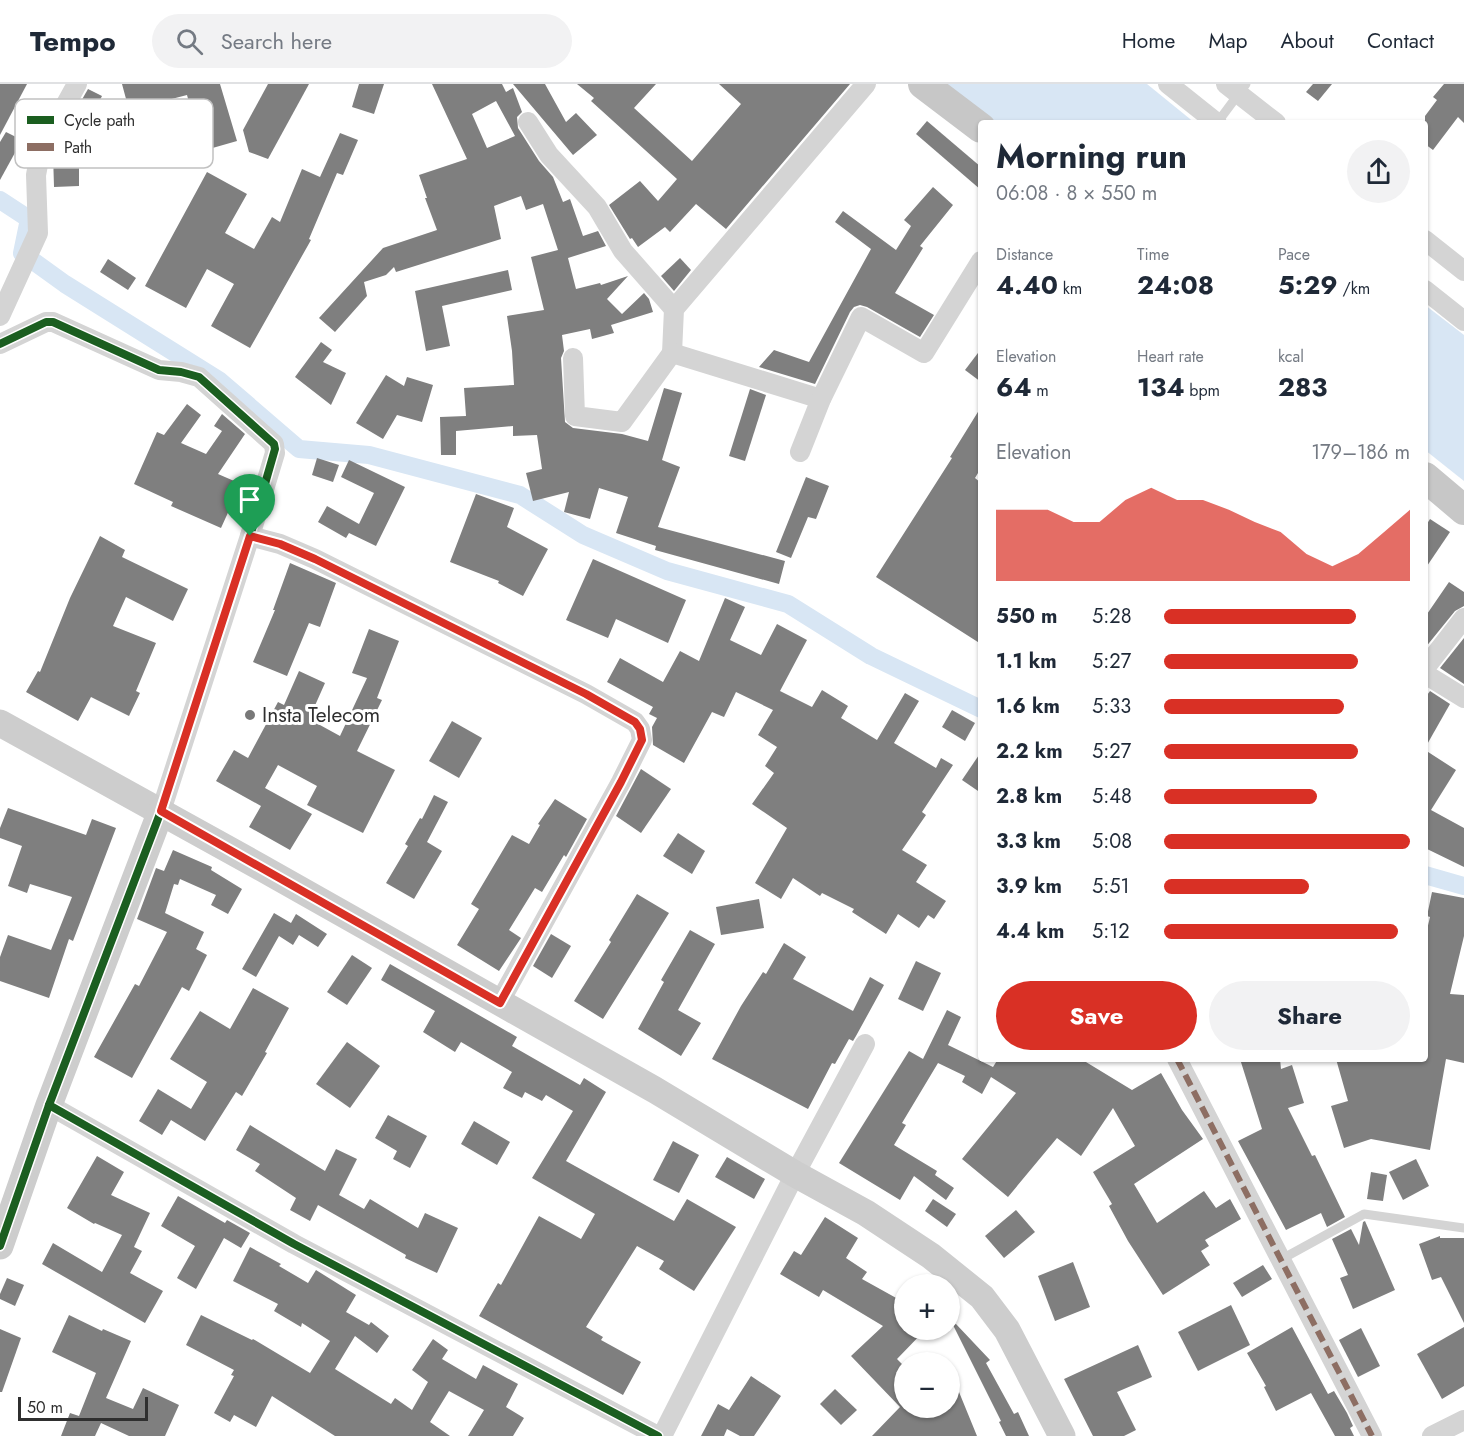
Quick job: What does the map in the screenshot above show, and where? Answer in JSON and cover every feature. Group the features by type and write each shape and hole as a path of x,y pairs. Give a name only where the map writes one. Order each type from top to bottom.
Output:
{"main road":[{"path":"923,84 978,126"},
{"path":"1428,480 1464,510"},
{"path":"0,723 161,811 655,1090 795,1174 866,1212 931,1256 982,1297 1007,1330 1062,1436"},
{"path":"0,1246 49,1105 161,811"}],"street":[{"path":"68,99 77,84"},
{"path":"573,358 575,416 622,422 672,353 674,309 866,84"},
{"path":"1168,84 1213,120"},
{"path":"1237,87 1273,120"},
{"path":"528,122 549,155 597,207 624,251 674,309"},
{"path":"0,316 38,233 37,168"},
{"path":"1428,242 1464,271"},
{"path":"800,452 820,399 861,317 924,353 978,266"},
{"path":"1428,292 1464,321"},
{"path":"0,344 46,322 53,322 159,370 199,377 274,444 275,449 250,536 161,811"},
{"path":"672,353 820,399"},
{"path":"250,536 280,544 315,559 586,694 635,722 640,729 642,740 621,782 500,1003"},
{"path":"1428,664 1464,618"},
{"path":"1428,676 1464,698"},
{"path":"49,1105 294,1244 660,1436 865,1044"},
{"path":"1179,1062 1372,1436"},
{"path":"1432,1436 1464,1420"}],"lane":[{"path":"1219,120 1237,87"},
{"path":"1280,1260 1364,1214 1464,1228"}],"water":[{"path":"947,84 1147,84 1191,120 991,120"},
{"path":"1428,307 1464,335 1464,481 1428,452"}],"building":[{"path":"0,84 27,84 19,99 15,99 15,107 0,135"},
{"path":"122,84 220,84 237,141 213,148 213,99 188,99 187,95 172,99 126,99"},
{"path":"268,84 309,84 268,159 249,152 243,130"},
{"path":"359,84 384,84 374,114 352,107"},
{"path":"432,84 502,84 506,92 513,88 522,112 517,117 518,128 539,161 553,177 563,202 570,199 583,236 598,231 606,246 568,258 576,289 600,283 601,285 628,276 607,299 622,314 644,293 649,299 653,312 611,325 614,333 592,339 590,329 562,335 565,422 573,428 622,434 648,441 664,388 682,393 662,460 680,467 658,527 785,561 779,584 655,550 656,546 616,533 628,497 599,488 590,519 564,512 569,492 533,501 526,473 542,469 537,435 513,436 513,426 456,431 456,455 441,455 440,417 466,416 464,388 514,385 507,316 544,310 531,257 558,250 543,204 526,210 521,196 494,206 501,239 396,272 394,267 386,275 364,282 367,296 335,332 319,318 383,248 437,230 419,175 467,159","holes":["496,101 515,136 487,148 472,114"]},
{"path":"513,84 545,84 566,122 576,113 597,135 573,155"},
{"path":"577,84 656,84 634,108 692,161 741,104 719,84 850,84 726,229 696,204 670,232 665,227 638,247 632,238 630,239 609,205 640,181 658,201 677,179 591,101 594,98"},
{"path":"1313,84 1332,84 1318,101 1306,92"},
{"path":"1444,84 1464,84 1464,123 1458,117 1433,150 1428,146 1428,120 1425,120 1425,116 1437,100 1433,97"},
{"path":"88,89 102,96 100,99 82,99"},
{"path":"927,121 978,164 978,187 916,134"},
{"path":"6,132 15,136 15,153 0,180 0,142"},
{"path":"340,133 358,140 343,175 337,173 309,239 311,240 250,348 211,326 234,284 207,269 186,308 145,286 207,172 247,194 225,233 254,249 272,217 280,222 302,169 320,177"},
{"path":"53,168 79,168 79,186 54,187"},
{"path":"933,187 953,205 920,246 923,248 895,293 934,315 920,337 860,305 854,307 850,312 815,384 759,367 774,350 809,362 871,249 835,222 843,211 896,250 911,226 904,220"},
{"path":"680,258 691,270 674,291 661,276"},
{"path":"108,259 136,278 128,290 100,272"},
{"path":"508,270 512,290 442,306 450,346 426,351 415,291"},
{"path":"321,342 332,350 323,362 346,373 331,405 295,377"},
{"path":"978,353 978,380 965,370"},
{"path":"386,375 404,386 407,377 433,385 422,422 397,415 383,439 356,423"},
{"path":"750,389 766,395 745,461 729,456"},
{"path":"187,404 201,415 181,443 206,454 222,431 214,426 222,414 245,434 218,474 241,484 221,528 171,506 173,502 134,484 157,432 164,435"},
{"path":"978,412 978,473 975,478 978,480 978,642 876,577 952,458 950,457"},
{"path":"317,458 339,465 333,482 312,475"},
{"path":"349,460 405,487 376,546 349,533 346,538 318,522 327,506 359,524 374,493 341,477"},
{"path":"806,477 829,486 816,519 808,517 791,558 776,552"},
{"path":"476,494 514,508 507,527 548,549 523,596 498,583 499,581 450,562"},
{"path":"1430,519 1450,532 1428,565 1428,522"},
{"path":"100,536 125,550 122,557 188,589 173,621 126,597 113,626 156,643 136,691 140,693 129,716 91,697 78,721 26,692 38,671 40,672 70,598"},
{"path":"593,559 686,600 668,643 616,619 608,638 566,620"},
{"path":"290,563 336,583 320,627 309,623 287,676 253,662 275,610 273,610"},
{"path":"1449,582 1464,592 1464,606 1455,611 1428,644 1428,613"},
{"path":"725,598 745,607 730,640 761,655 777,624 807,640 780,691 812,707 822,690 848,706 841,718 877,740 905,693 919,701 894,743 936,768 941,758 953,765 922,812 926,815 902,850 927,865 916,882 946,901 934,919 928,915 919,928 898,914 886,934 852,912 854,909 822,893 820,896 793,878 781,899 755,883 787,828 752,804 774,773 765,766 777,747 758,735 773,710 736,692 724,717 712,712 684,763 653,745 652,727 657,718 649,714 653,707 607,682 620,658 663,682 680,651 699,661"},
{"path":"369,629 399,641 377,698 382,700 357,751 395,770 363,833 307,805 317,786 278,765 265,788 312,814 290,850 249,827 261,806 216,781 234,750 248,758 278,702 284,705 299,671 325,683 309,719 340,736 367,678 352,673"},
{"path":"1464,638 1464,684 1440,668"},
{"path":"1430,691 1450,704 1428,743 1428,694"},
{"path":"952,710 975,723 965,741 942,727"},
{"path":"452,721 482,738 459,778 429,761"},
{"path":"1428,752 1456,770 1431,810 1464,828 1464,867 1428,849"},
{"path":"978,756 978,791 962,780"},
{"path":"641,769 671,789 641,833 616,816"},
{"path":"434,795 448,802 427,842 442,851 414,899 386,883 408,846 405,844 420,818 422,819"},
{"path":"555,799 587,819 566,857 564,855 542,892 535,888 509,930 521,938 499,971 457,945 479,909 471,904 512,835 529,844 540,825 538,824"},
{"path":"8,808 86,835 92,819 116,828 73,941 69,939 49,998 0,981 0,957 8,935 51,950 72,897 30,884 27,893 8,886 22,846 0,838 0,828"},
{"path":"678,833 705,851 692,874 663,856"},
{"path":"173,850 212,867 211,870 242,889 228,914 211,905 216,895 180,879 178,885 174,884 165,913 204,932 196,949 207,955 189,991 182,987 132,1078 94,1057 135,984 139,986 167,932 137,919 156,868 164,871"},
{"path":"1432,892 1464,898 1464,936 1450,994 1464,995 1464,1063 1446,1059 1430,1150 1371,1139 1344,1148 1331,1106 1348,1101 1337,1062 1428,1062 1428,925 1430,917 1428,911"},
{"path":"637,894 669,913 603,1019 574,1001 611,942 609,940"},
{"path":"759,899 764,928 721,935 716,907"},
{"path":"274,913 291,923 296,914 327,934 318,947 299,935 293,945 279,936 256,977 242,969"},
{"path":"690,930 715,944 678,1010 701,1023 681,1056 638,1029 664,982 661,980"},
{"path":"551,934 571,946 552,978 533,966"},
{"path":"784,943 806,957 793,979 853,1011 870,977 884,985 853,1041 849,1039 835,1064 832,1063 808,1109 712,1059 741,1006 763,972 766,974"},
{"path":"352,955 372,968 347,1005 327,992"},
{"path":"916,961 941,973 923,1011 898,999"},
{"path":"390,964 517,1037 512,1046 580,1085 584,1078 606,1092 566,1161 674,1221 687,1199 736,1227 694,1291 659,1269 664,1261 637,1246 586,1327 603,1337 601,1340 641,1362 623,1395 479,1316 498,1283 501,1285 539,1216 581,1239 595,1214 532,1178 573,1111 546,1095 542,1101 525,1092 522,1098 503,1088 512,1072 461,1042 455,1052 423,1032 435,1011 381,980"},
{"path":"253,988 289,1008 242,1096 236,1092 205,1141 171,1120 162,1135 139,1121 158,1089 191,1109 207,1082 170,1059 200,1011 230,1029"},
{"path":"947,1010 961,1017 948,1045 978,1060 978,1062 993,1067 996,1062 1086,1062 1132,1090 1161,1073 1182,1110 1203,1139 1134,1184 1157,1223 1204,1191 1216,1208 1230,1199 1241,1219 1205,1240 1209,1246 1201,1251 1210,1265 1163,1295 1128,1241 1109,1206 1112,1204 1093,1172 1135,1146 1113,1108 1081,1156 1057,1138 1008,1197 962,1159 1016,1093 991,1077 982,1094 962,1082 965,1076 938,1063 902,1123 906,1125 894,1145 937,1171 935,1175 954,1188 946,1200 914,1176 900,1200 839,1163 909,1051 923,1059"},
{"path":"347,1042 380,1066 350,1108 316,1084"},
{"path":"1241,1062 1280,1062 1281,1069 1292,1065 1304,1103 1288,1108 1312,1156 1315,1155 1345,1217 1327,1227 1321,1213 1286,1230 1238,1141 1262,1129"},
{"path":"388,1115 427,1136 410,1168 393,1159 397,1151 375,1138"},
{"path":"474,1121 510,1142 497,1165 461,1144"},
{"path":"250,1125 325,1171 336,1149 357,1159 339,1195 364,1209 370,1199 418,1228 425,1213 458,1228 437,1273 405,1258 406,1255 318,1205 310,1221 290,1210 296,1198 255,1171 260,1164 236,1150"},
{"path":"673,1141 699,1155 679,1193 653,1180"},
{"path":"97,1156 124,1172 111,1195 150,1213 134,1247 142,1251 130,1273 163,1291 145,1323 42,1264 53,1243 102,1272 122,1235 94,1224 67,1208"},
{"path":"727,1157 765,1179 754,1199 715,1177"},
{"path":"1416,1159 1429,1186 1403,1200 1389,1172"},
{"path":"1371,1172 1387,1175 1383,1201 1367,1199"},
{"path":"178,1196 225,1223 227,1220 250,1233 241,1248 224,1238 196,1289 177,1278 195,1246 161,1226"},
{"path":"933,1199 956,1214 947,1227 925,1211"},
{"path":"1016,1210 1035,1232 1004,1258 985,1236"},
{"path":"825,1217 858,1238 846,1258 867,1272 862,1279 894,1297 894,1340 915,1340 904,1352 894,1352 894,1401 851,1356 883,1326 823,1290 819,1297 780,1274 794,1251 801,1255"},
{"path":"1365,1221 1395,1290 1353,1309 1340,1278 1348,1275 1332,1239 1351,1229 1359,1245"},
{"path":"1440,1236 1440,1238 1464,1238 1464,1323 1441,1277 1432,1280 1419,1244"},
{"path":"250,1247 281,1264 279,1266 308,1283 316,1270 356,1295 346,1312 369,1325 371,1322 389,1336 377,1353 355,1336 335,1369 391,1404 395,1398 412,1410 428,1382 412,1370 433,1339 448,1350 442,1359 476,1379 483,1365 518,1384 506,1407 524,1418 513,1436 468,1436 484,1410 449,1391 430,1422 450,1436 335,1436 272,1396 256,1427 234,1415 230,1422 214,1413 234,1376 231,1375 234,1370 186,1345 201,1315 253,1339 310,1373 330,1341 302,1323 301,1327 274,1311 278,1304 233,1281"},
{"path":"1073,1262 1090,1307 1055,1321 1038,1276"},
{"path":"1263,1265 1272,1279 1242,1297 1233,1283"},
{"path":"7,1278 24,1285 15,1306 0,1299"},
{"path":"1231,1305 1250,1345 1198,1371 1178,1332"},
{"path":"69,1315 102,1331 103,1329 131,1341 106,1398 133,1409 143,1388 179,1405 165,1436 129,1436 101,1423 95,1436 61,1436 70,1413 79,1416 96,1373 52,1352"},
{"path":"1292,1327 1328,1394 1334,1391 1347,1413 1353,1426 1350,1428 1354,1436 1335,1436 1311,1393 1276,1411 1264,1387 1266,1386 1247,1353"},
{"path":"1464,1327 1464,1386 1442,1399 1417,1354"},
{"path":"960,1328 990,1360 986,1363 1014,1414 1018,1412 1029,1436 1006,1436 999,1422 1001,1421 960,1339"},
{"path":"1361,1328 1380,1366 1358,1377 1339,1340"},
{"path":"0,1329 21,1338 2,1392 0,1392"},
{"path":"1138,1345 1152,1377 1117,1392 1136,1430 1124,1436 1093,1436 1064,1379"},
{"path":"751,1376 781,1396 754,1436 740,1436 727,1429 724,1436 701,1436 718,1404 729,1410"},
{"path":"835,1389 857,1410 841,1425 820,1404"},
{"path":"960,1394 977,1436 872,1436 894,1413 894,1418 960,1418"}],"waterway":[{"path":"0,200 29,219 22,253 65,284 220,381 299,449 369,455 520,495 583,535 667,571 788,604 871,656 978,708"},
{"path":"1428,876 1464,886"}],"marked path":[{"path":"1179,1062 1372,1436"}],"cycle path":[{"path":"0,344 46,322 53,322 159,370 181,372 199,377 274,444 275,449 250,536 161,811 49,1105 0,1246"},
{"path":"250,536 280,544 315,559 586,694 635,722 640,729 642,740 621,782 499,1003"},
{"path":"49,1105 294,1244 658,1436"}],"place":[{"name":"Insta Telecom","path":"250,715"}],"route":[{"path":"250,536 280,544 315,559 586,694 635,722 640,729 642,740 621,782 500,1003 161,811 250,536"}]}
